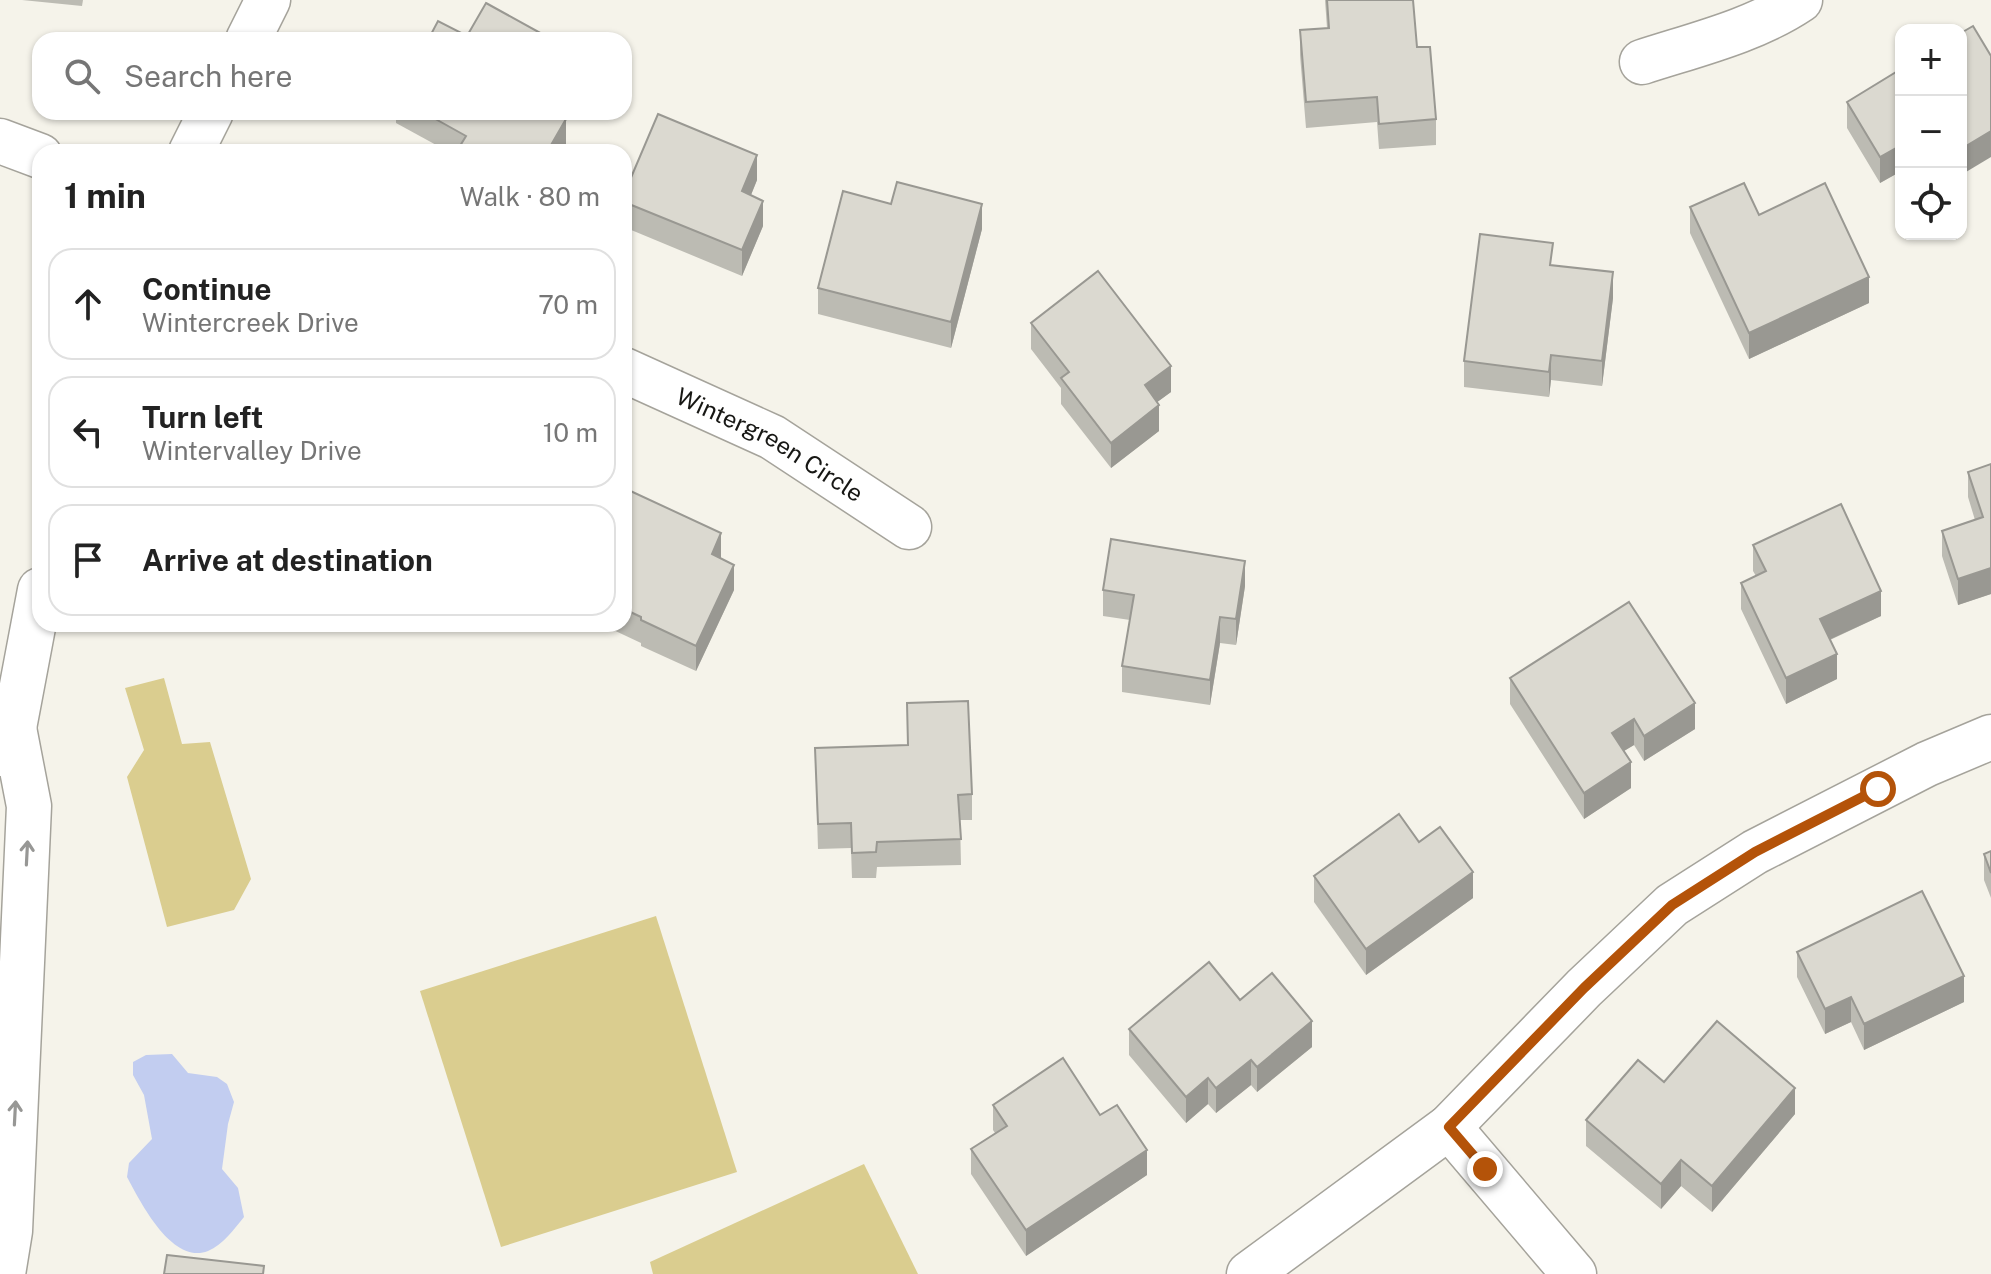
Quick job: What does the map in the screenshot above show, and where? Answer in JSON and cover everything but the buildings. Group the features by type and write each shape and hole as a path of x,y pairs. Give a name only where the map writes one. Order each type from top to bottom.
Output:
{"street":[{"path":"252,32 268,0"},
{"path":"1642,62 1717,38 1800,0"},
{"path":"195,144 207,120"},
{"path":"0,141 32,153"},
{"name":"Wintergreen Circle","path":"632,374 772,437 909,527"},
{"path":"3,1274 10,1231 12,930 29,806 7,741 32,627"},
{"path":"1249,1274 1449,1127 1584,988 1672,905 1769,845 1927,764 1991,737"},
{"path":"1449,1127 1574,1274"}],"shaded area":[{"path":"164,678 182,744 210,742 251,879 234,910 167,927 127,777 144,750 125,688"},
{"path":"656,916 737,1172 501,1247 420,991"},
{"path":"864,1164 918,1274 653,1274 650,1262"}],"water":[{"path":"172,1054 188,1073 217,1077 227,1084 234,1102 222,1169 238,1188 244,1217 223,1241 208,1251 195,1253 170,1241 159,1229 127,1177 129,1163 152,1139 144,1095 133,1075 133,1062 146,1055"}],"route":[{"path":"1485,1169 1449,1127 1584,988 1672,905 1755,852 1878,789"}]}
